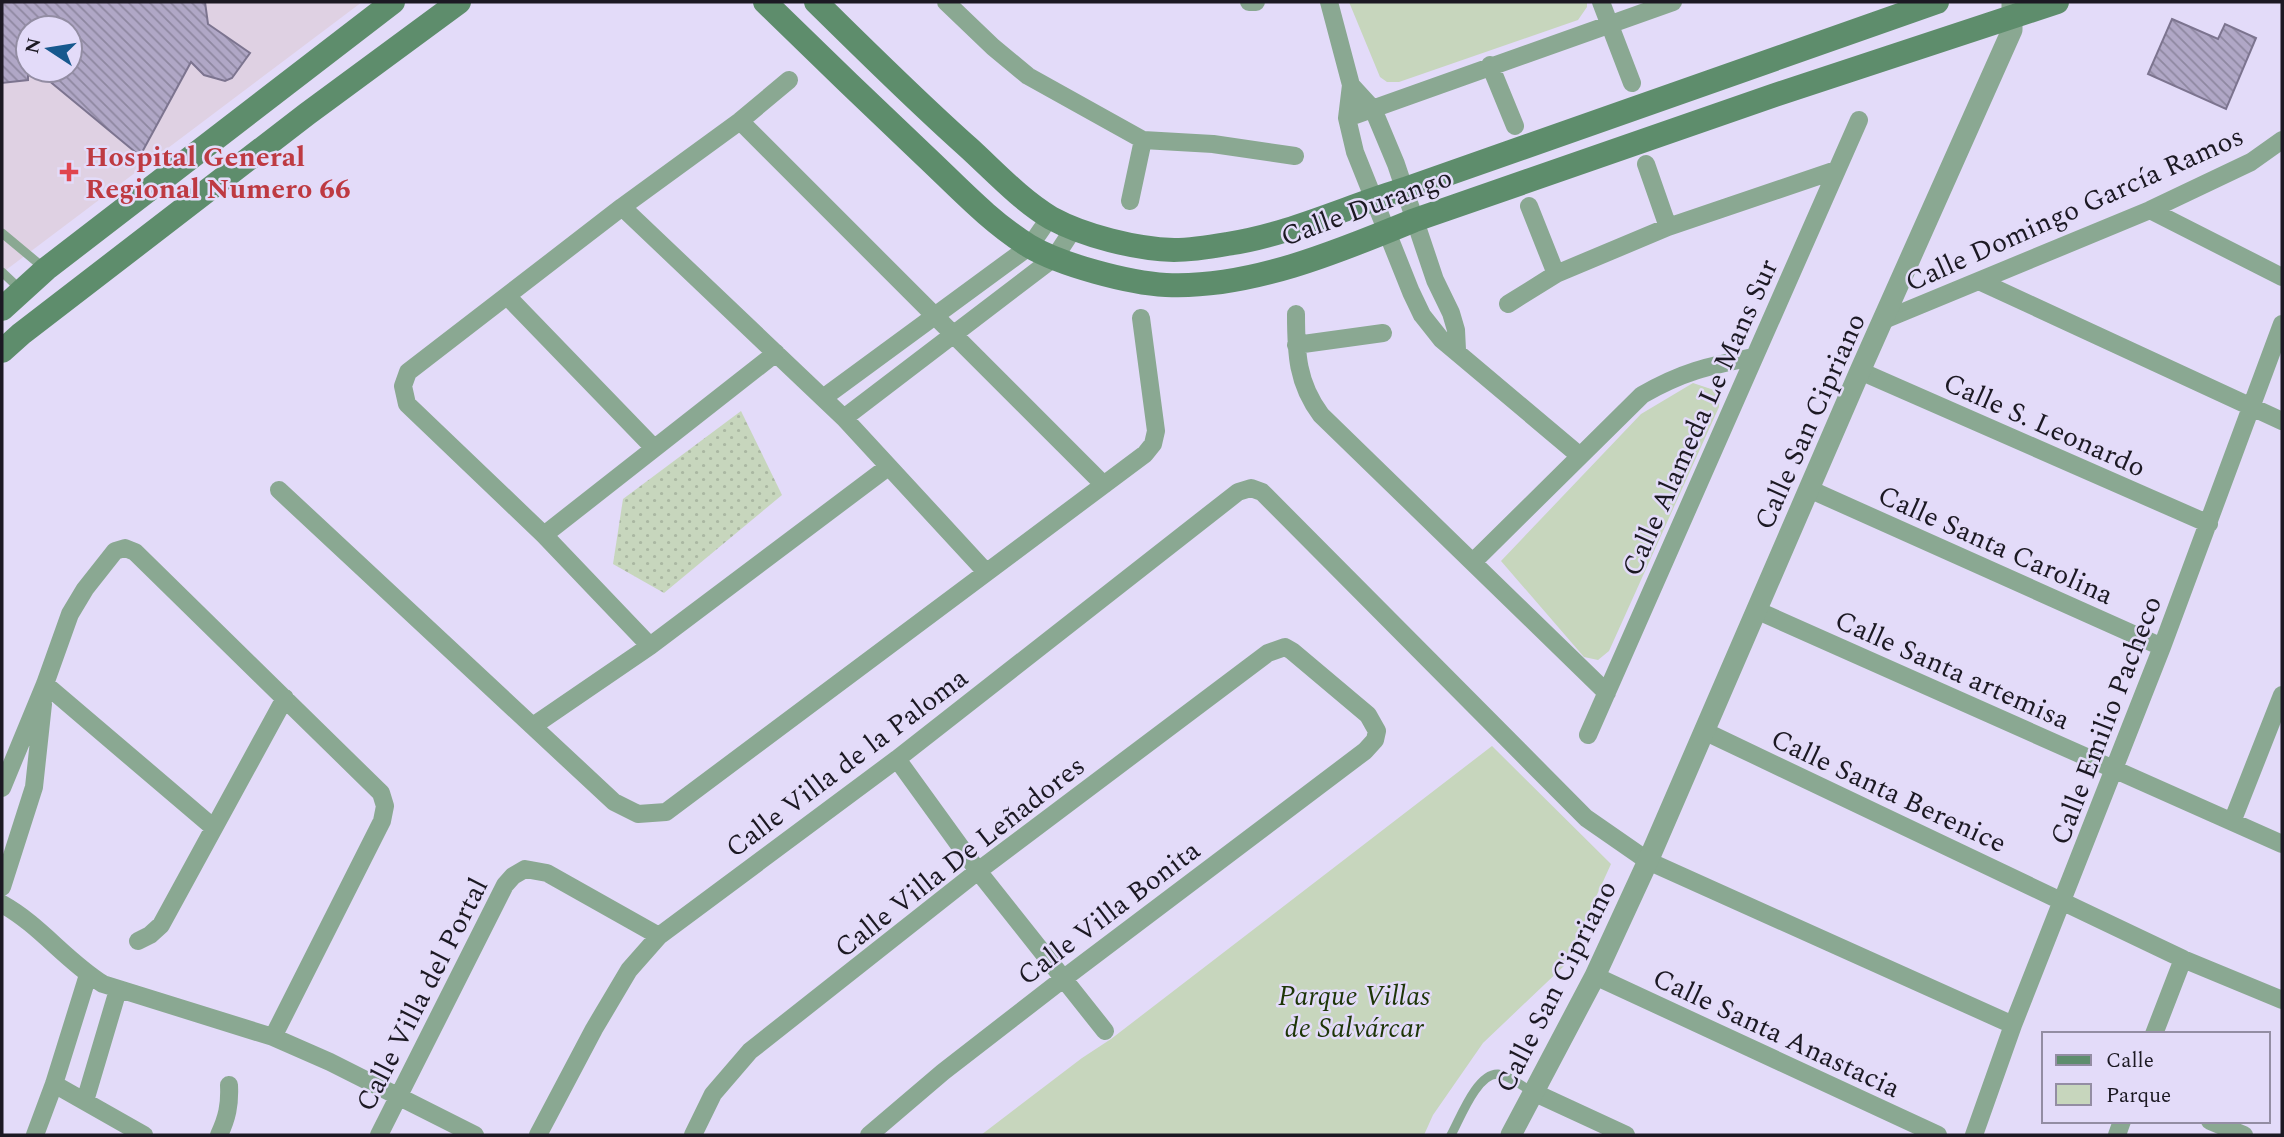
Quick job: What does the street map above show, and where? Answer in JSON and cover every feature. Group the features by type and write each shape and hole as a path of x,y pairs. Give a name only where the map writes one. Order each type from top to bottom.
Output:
{"main road":[{"path":"2,309 46,269 393,2"},
{"path":"2,351 307,114 459,2"},
{"name":"Calle Durango","path":"765,2 978,205 1030,246 1111,276 1166,285 1216,282 1268,272 1775,95 1958,36 2012,8 2057,2"},
{"name":"Calle Durango","path":"816,2 939,123 1012,188 1050,217 1074,228 1124,243 1174,250 1229,244 1297,227 1937,2"},
{"path":"284,85 307,114"},
{"path":"178,167 197,200"}],"street":[{"path":"946,2 1028,76 1143,139 1213,144 1295,156"},
{"path":"1248,2 1256,2"},
{"path":"1329,2 1351,85 1347,118 1355,152 1411,292 1432,330 1580,456"},
{"path":"1601,2 1632,83"},
{"path":"1347,118 1673,2"},
{"name":"Calle San Cipriano","path":"1511,1135 1595,976 1648,861 1860,371 2012,30 2012,8"},
{"path":"1490,65 1516,126"},
{"path":"650,646 544,535 407,404 402,386 408,372 622,207 740,121 789,80"},
{"path":"1351,85 1373,109 1405,189 1435,281 1451,313 1456,330 1457,350"},
{"name":"Calle Alameda Le Mans Sur","path":"1588,735 1859,120"},
{"path":"740,121 1104,485"},
{"path":"1130,201 1143,139"},
{"name":"Calle Domingo García Ramos","path":"1884,320 2150,210 2251,162 2282,140"},
{"path":"1646,164 1668,227"},
{"path":"1508,304 1556,274 1668,227 1836,170"},
{"path":"1529,205 1556,274"},
{"path":"622,207 844,418 986,572"},
{"path":"2150,210 2282,277"},
{"path":"823,398 1030,246 1050,217"},
{"path":"844,418 1055,257 1074,228"},
{"path":"1411,292 1435,281"},
{"path":"1979,281 2282,421"},
{"path":"507,296 654,448"},
{"path":"1296,314 1296,345 1302,382 1308,398 1321,415 1607,692"},
{"path":"279,490 614,802 638,814 666,812 1145,454 1153,444 1156,431 1141,318"},
{"name":"Calle Emilio Pacheco","path":"1974,1135 2013,1025 2209,524 2282,324"},
{"path":"1296,345 1383,333"},
{"path":"544,535 776,353"},
{"path":"1473,562 1642,395 1670,379 1704,367 1753,358"},
{"name":"Calle S. Leonardo","path":"1860,371 2209,524"},
{"path":"533,726 650,646 888,467"},
{"name":"Calle San Cipriano","path":"1251,488 1262,492 1586,818 1648,861 2013,1025"},
{"name":"Calle Villa de la Paloma","path":"538,1135 593,1029 629,970 659,936 897,759 1238,492 1251,488"},
{"name":"Calle Santa Carolina","path":"1809,489 2162,647"},
{"path":"2,788 75,606 115,551 125,548 135,552 382,793 385,806 382,821 273,1037"},
{"name":"Calle Santa artemisa","path":"1756,610 2282,844"},
{"name":"Calle Villa Bonita","path":"869,1135 943,1072 1365,751 1375,740 1377,731 1368,715 1299,655 1285,647"},
{"name":"Calle Villa De Leñadores","path":"693,1135 713,1094 750,1051 978,872 1268,653 1285,647"},
{"path":"45,684 214,828"},
{"path":"2,887 34,787 45,684"},
{"path":"2232,822 2282,695"},
{"path":"138,941 161,925 285,698"},
{"name":"Calle Santa Berenice","path":"1704,731 2183,958 2282,1000"},
{"path":"897,759 978,872 1105,1031"},
{"name":"Calle Villa del Portal","path":"379,1135 505,885 513,876 525,869 547,873 659,936"},
{"path":"2,904 30,922 88,975 118,990 273,1037 330,1062 475,1135"},
{"path":"2155,1032 2183,958"},
{"path":"35,1135 88,975"},
{"name":"Calle Santa Anastacia","path":"1595,976 1938,1135"},
{"path":"85,1101 118,990"},
{"path":"54,1084 144,1135"},
{"path":"219,1135 228,1117 229,1085"},
{"path":"1533,1092 1626,1135"},
{"path":"2215,1123 2245,1135"}],"lane":[{"path":"2,233 46,269"},
{"path":"2,272 21,291"},
{"path":"1451,1135 1479,1083 1490,1075 1500,1074 1533,1092"}],"shaded area":[{"name":"Hospital General Regional Numero 66","path":"2,2 362,2 2,273"}],"green space":[{"path":"1349,2 1587,2 1587,7 1578,20 1399,82 1387,82 1380,77"},
{"path":"1693,383 1720,392 1719,407 1609,651 1598,660 1584,657 1501,561 1641,414"},
{"path":"741,411 782,495 664,593 613,564 623,499"},
{"name":"Parque Villas de Salvárcar","path":"1492,746 1611,864 1565,965 1483,1043 1433,1115 1424,1135 981,1135 1111,1039"}],"building":[{"path":"2,2 205,2 208,24 250,53 232,78 225,81 204,75 191,62 140,156 53,84 84,84 84,14 14,14 14,82 2,83"},
{"path":"2172,19 2218,39 2225,24 2256,38 2226,109 2148,74"}],"place":[{"name":"Hospital General Regional Numero 66","path":"69,172"}]}
